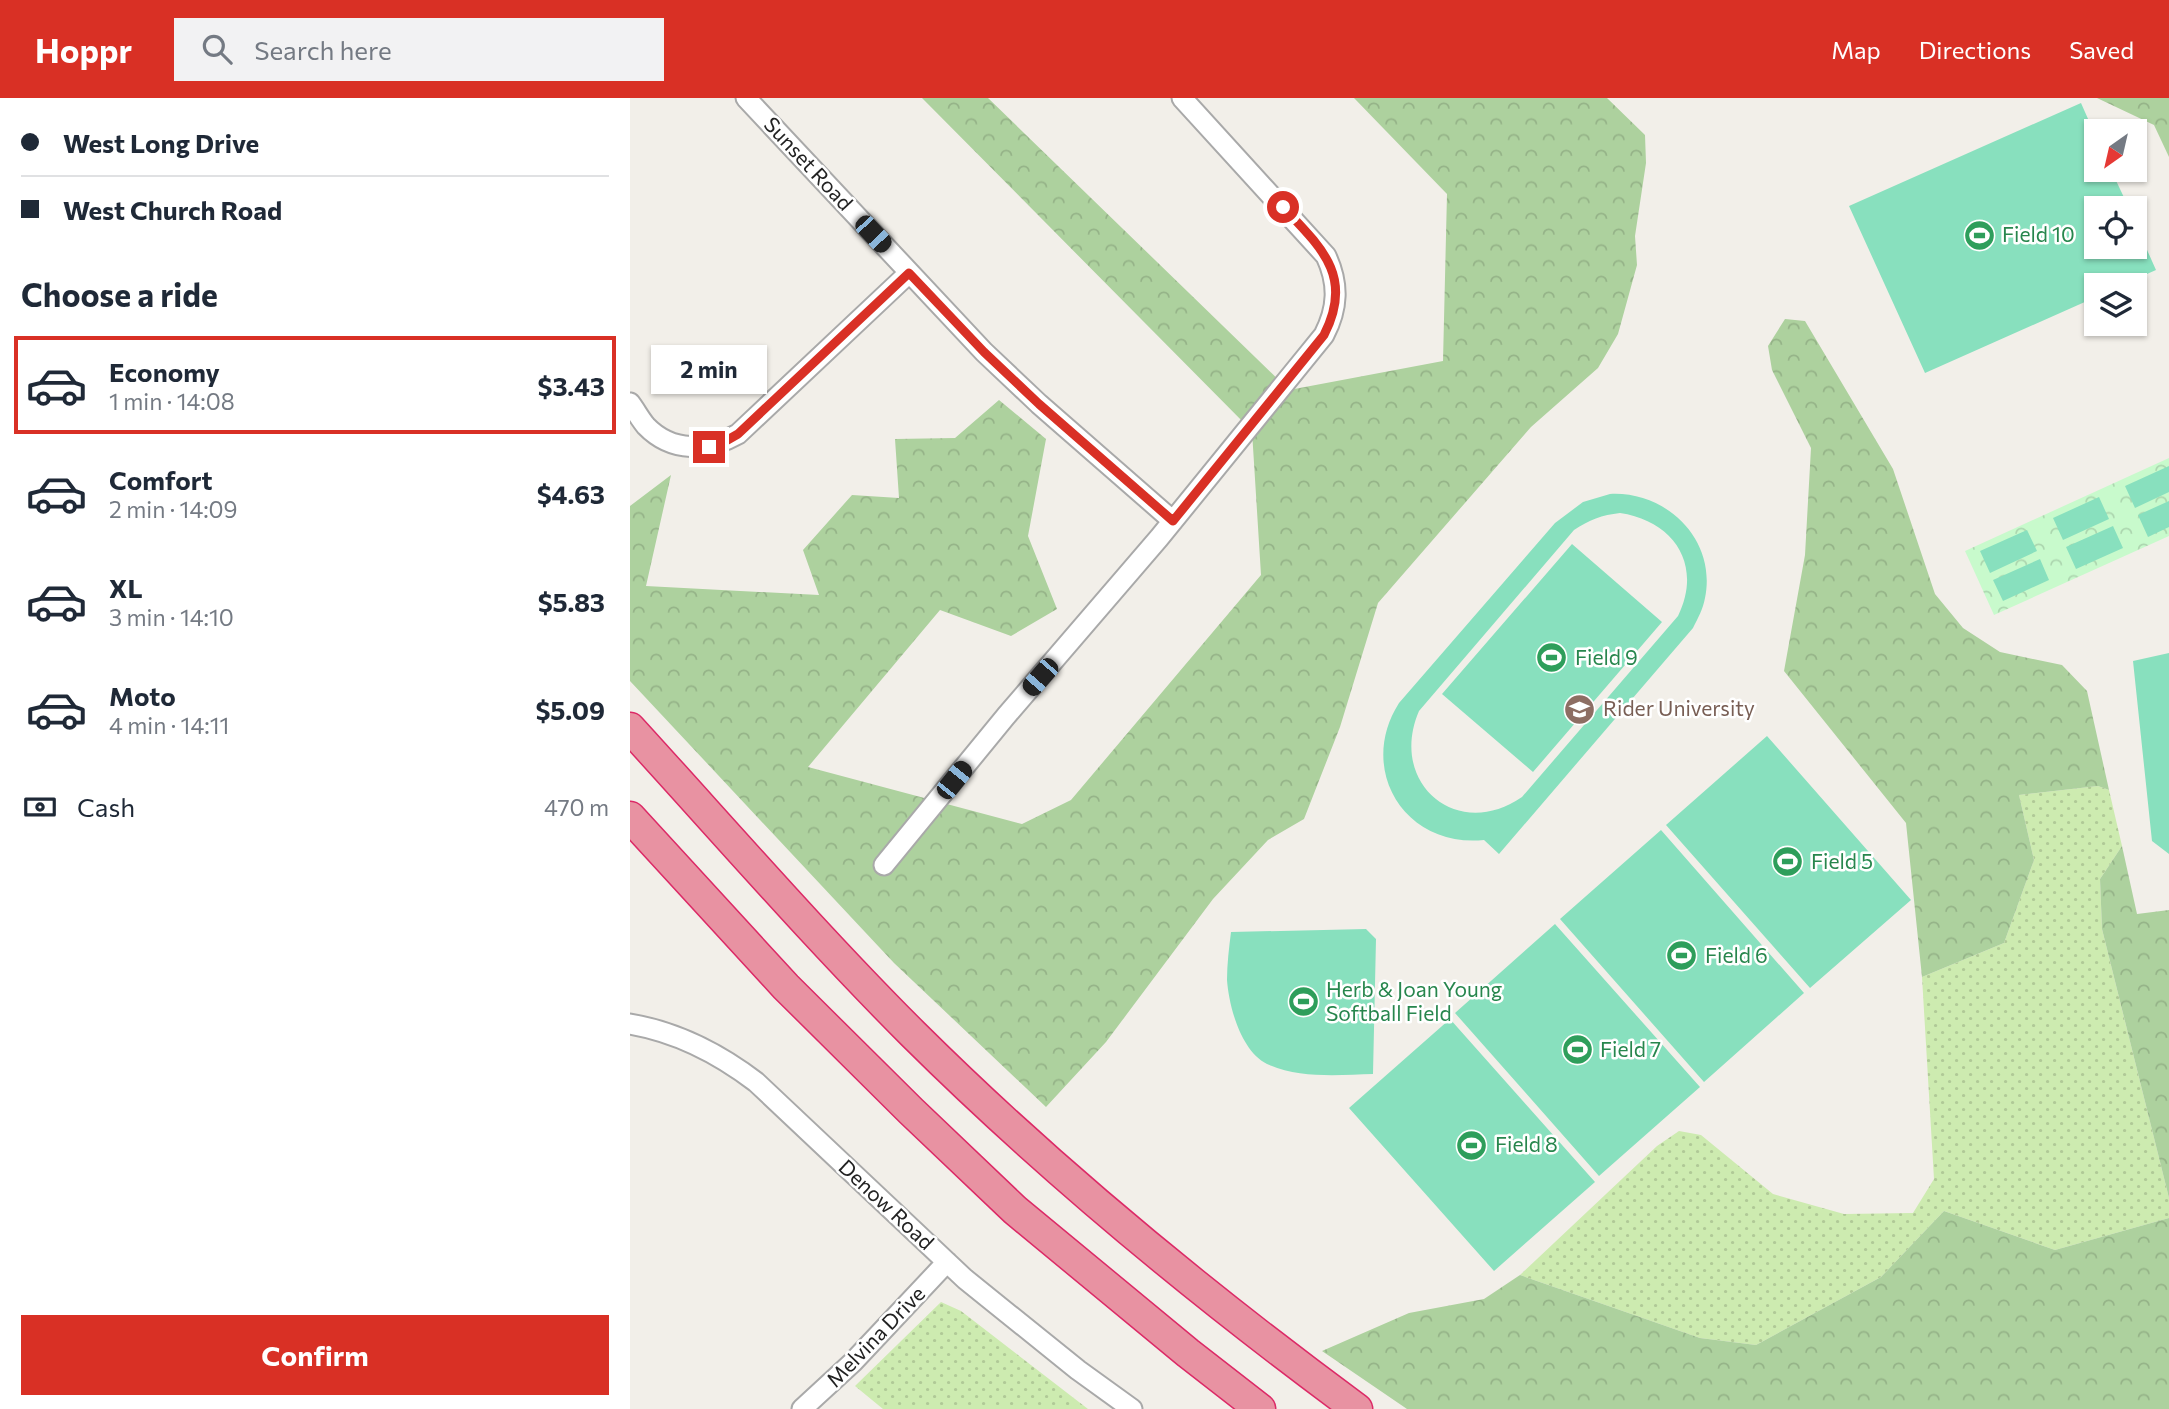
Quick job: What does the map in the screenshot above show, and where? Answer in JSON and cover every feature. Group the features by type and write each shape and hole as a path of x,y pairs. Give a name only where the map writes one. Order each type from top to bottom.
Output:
{"highway":[{"path":"630,728 827,946 914,1035 1007,1123 1151,1250 1357,1409"},
{"path":"630,817 786,987 1015,1209 1188,1353 1260,1409"}],"street":[{"name":"Sunset Road","path":"746,98 984,352 1039,404 1173,521"},
{"path":"884,864 1173,521 1324,335 1332,320 1336,303 1333,272 1326,256 1317,243 1182,98"},
{"path":"630,404 647,427 674,444 700,447 724,442 738,434 909,273"},
{"name":"Denow Road","path":"630,1024 672,1034 702,1047 747,1076 947,1262 1013,1319 1132,1409"},
{"name":"Melvina Drive","path":"802,1409 853,1362 947,1262"}],"green space":[{"path":"922,98 988,98 1289,390 1443,361 1447,194 1354,98 1607,98 1645,135 1646,163 1635,236 1637,265 1618,334 1598,368 1531,427 1378,603 1340,727 1304,819 1268,840 1213,899 1106,1042 1046,1107 894,963 630,681 630,506 671,475 646,586 819,595 803,550 852,495 899,498 895,439 955,438 999,400 1046,439 1028,536 1057,609 1011,636 940,610 808,767 1022,824 1071,800 1261,575 1252,431"},
{"path":"2097,98 2169,98 2169,157 2154,125 2147,119 2141,119"},
{"name":"Field 10","path":"2081,103 2088,119 2084,119 2084,182 2117,182 2123,196 2084,196 2084,259 2147,259 2147,250 2156,270 2147,274 2084,273 2084,302 1925,373 1849,206"},
{"path":"1785,319 1805,321 1893,469 1935,594 1963,628 2000,652 2062,665 2087,691 2109,790 2098,786 2019,795 2034,860 2004,943 1922,977 1906,823 1784,671 1805,555 1811,448 1772,370 1768,346"},
{"path":"2169,458 2169,536 1994,615 1965,551"},
{"path":"2169,466 2169,492 2135,508 2125,486"},
{"path":"1610,494 1631,495 1668,510 1683,523 1695,538 1703,556 1707,576 1703,606 1693,628 1499,854 1484,840 1456,839 1431,831 1411,818 1396,799 1386,777 1383,753 1387,728 1399,703 1555,523 1583,502","holes":["1613,514 1639,518 1655,525 1669,536 1679,548 1685,563 1685,597 1678,616 1522,797 1498,809 1474,813 1453,809 1434,798 1421,782 1413,761 1412,737 1419,711 1574,530 1585,523"]},
{"path":"2099,497 2109,519 2063,540 2053,518"},
{"path":"2169,501 2169,527 2148,537 2138,515"},
{"path":"2113,526 2123,548 2076,569 2066,547"},
{"path":"2027,530 2037,551 1990,573 1980,551"},
{"name":"Field 9","path":"1572,544 1662,622 1533,772 1442,694"},
{"path":"2040,559 2049,580 2003,601 1993,580"},
{"path":"2169,653 2169,854 2152,841 2133,661"},
{"name":"Field 5","path":"1767,736 1911,900 1810,988 1666,825"},
{"path":"2098,786 2109,790 2122,846 2100,879 2102,929 2169,1198 2169,1218 2055,1250 1944,1211 1881,1277 1756,1345 1700,1338 1520,1275 1657,1146 1679,1131 1701,1135 1773,1194 1844,1214 1913,1213 1934,1179 1922,977 2004,943 2034,860 2019,795"},
{"name":"Field 6","path":"1661,830 1804,993 1704,1082 1560,919"},
{"path":"2122,846 2137,914 2169,910 2169,1198 2102,929 2100,879"},
{"name":"Field 7","path":"1555,924 1700,1087 1599,1176 1455,1013"},
{"name":"Herb & Joan Young Softball Field","path":"1366,929 1376,939 1373,1074 1306,1074 1279,1069 1258,1058 1243,1039 1230,1003 1227,980 1231,932"},
{"name":"Field 8","path":"1450,1019 1595,1182 1494,1271 1349,1108"},
{"path":"1944,1211 2055,1250 2169,1218 2169,1409 1407,1409 1322,1351 1409,1313 1484,1299 1520,1275 1700,1338 1756,1345 1881,1277"},
{"path":"941,1302 961,1311 1088,1409 883,1409 855,1386"}],"place":[{"name":"Field 10","path":"1979,235"},
{"name":"Field 9","path":"1552,658"},
{"name":"Rider University","path":"1580,709"},
{"name":"Field 5","path":"1788,862"},
{"name":"Field 6","path":"1682,956"},
{"name":"Herb & Joan Young Softball Field","path":"1303,1002"},
{"name":"Field 7","path":"1577,1050"},
{"name":"Field 8","path":"1472,1145"}],"route":[{"path":"709,447 738,434 909,273 984,352 1039,404 1173,521 1324,335 1332,320 1336,303 1333,272 1317,243 1283,207"}]}
